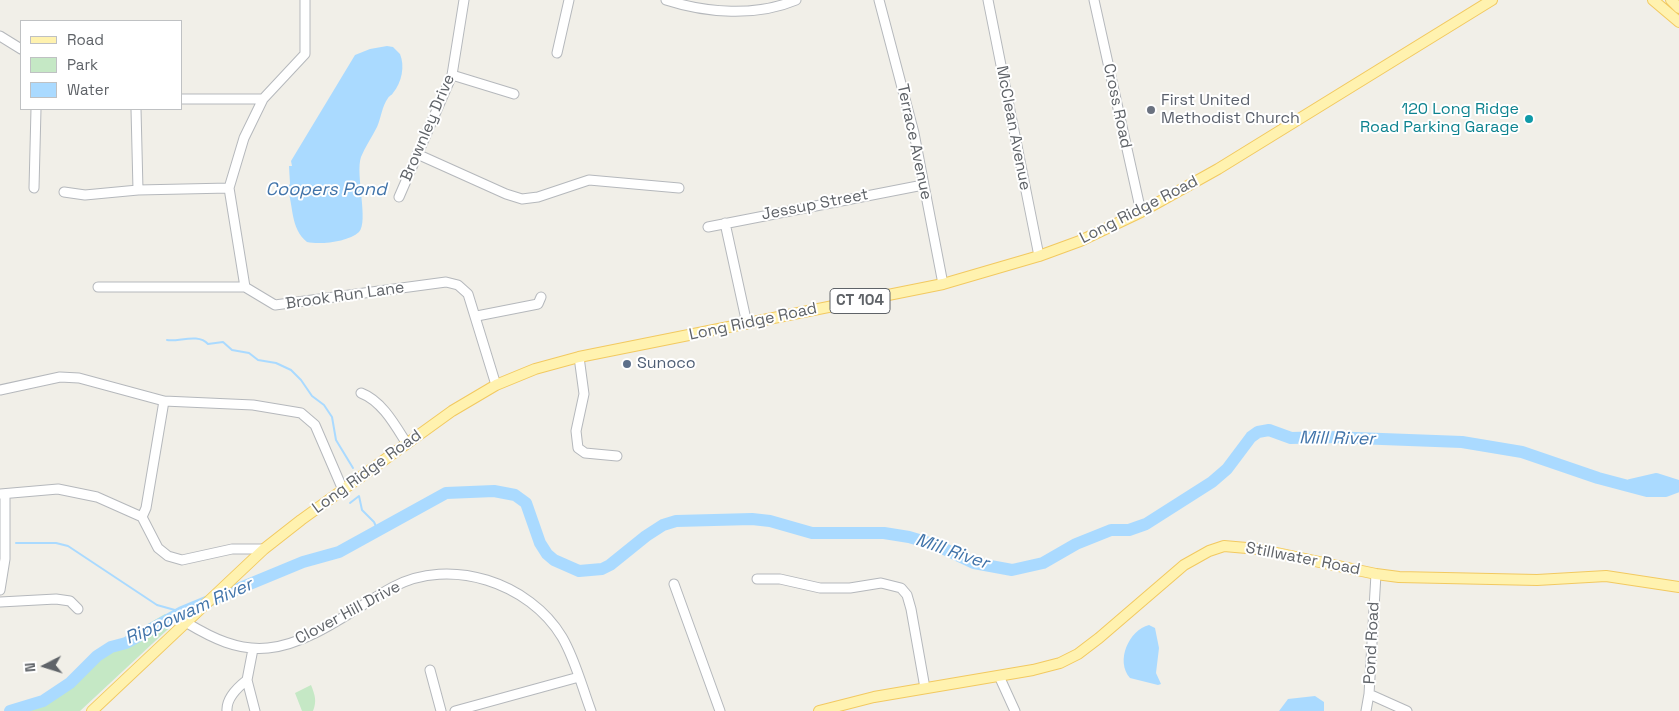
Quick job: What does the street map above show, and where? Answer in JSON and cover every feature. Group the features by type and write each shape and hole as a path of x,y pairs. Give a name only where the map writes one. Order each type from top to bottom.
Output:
{"main road":[{"name":"Long Ridge Road","path":"92,711 264,549 452,411 496,385 535,369 579,357 943,284 1039,256 1080,241 1141,212 1218,169 1492,0"},
{"path":"1653,0 1679,22"},
{"path":"1671,0 1679,8"},
{"name":"Stillwater Road","path":"818,711 874,697 1048,667 1078,654 1184,565 1203,554 1224,546 1258,549 1376,574 1538,580 1606,576 1679,588"}],"street":[{"path":"98,287 245,287 229,188 244,138 263,99 305,54 305,0"},
{"name":"Brownley Drive","path":"399,197 452,75 464,0"},
{"path":"557,53 569,0"},
{"path":"666,0 713,11 772,8 796,0"},
{"name":"Terrace Avenue","path":"880,0 914,133 943,284"},
{"name":"McClean Avenue","path":"988,0 1039,256"},
{"name":"Cross Road","path":"1094,0 1141,212"},
{"path":"0,36 20,48"},
{"path":"452,75 514,94"},
{"path":"182,99 263,99"},
{"path":"34,188 36,110"},
{"path":"136,110 138,190"},
{"path":"417,154 506,194 522,199 538,197 589,180 679,188"},
{"name":"Jessup Street","path":"708,227 923,185"},
{"path":"64,192 85,195 138,190 229,188"},
{"path":"725,223 748,324"},
{"name":"Brook Run Lane","path":"245,287 275,306 446,282 458,285 468,294 477,316 496,385"},
{"path":"477,316 538,304 542,297"},
{"path":"579,357 584,394 576,431 578,448 585,453 617,456"},
{"path":"0,390 60,377 79,378 164,401 253,405 301,413 315,425 343,490"},
{"path":"360,393 374,401 386,414 407,444"},
{"path":"142,517 146,508 164,401"},
{"path":"0,590 6,559 3,494 58,489 97,497 142,517 158,548 168,556 182,560 232,549 264,549"},
{"name":"Clover Hill Drive","path":"187,623 222,642 253,649 288,644 308,636 395,585 432,575 452,574 496,583 520,594 544,612 563,637 591,711"},
{"name":"Pond Road","path":"1366,711 1369,694 1376,574"},
{"path":"757,579 780,579 820,588 850,588 881,583 901,588 907,595 911,609 925,688"},
{"path":"674,584 720,711"},
{"path":"0,602 56,598 70,601 78,609"},
{"path":"253,649 247,680 255,711"},
{"path":"430,670 441,711"},
{"path":"999,676 1015,711"},
{"path":"455,711 578,677"},
{"path":"228,711 227,703 240,685 247,680"},
{"path":"1369,694 1407,711"}],"green space":[{"path":"165,614 181,617 80,711 25,711 47,701 90,658"},
{"path":"311,685 315,698 313,711 302,711 295,693"}],"water":[{"name":"Coopers Pond","path":"387,46 393,47 400,54 402,74 399,84 386,101 377,127 361,157 362,227 359,232 341,240 326,243 307,242 295,224 287,187 290,184 289,166 292,166 291,161 355,55 370,49"},
{"path":"1149,625 1155,628 1159,648 1156,673 1161,684 1158,685 1130,678 1124,663 1126,647 1130,639 1135,633"},
{"path":"1315,696 1324,702 1324,711 1279,711 1288,699"}],"waterway":[{"path":"167,340 194,338 208,344 223,342 232,350 249,353 258,360 276,363 291,370 312,396 324,405 332,417 336,440 353,468"},
{"name":"Mill River","path":"10,711 43,701 70,683 97,656 111,647 126,643 182,612 303,562 339,552 446,493 494,491 515,495 526,503 540,543 547,554 554,560 579,571 602,569 610,565 646,536 663,525 676,521 752,519 770,521 812,533 884,533 909,537 936,545 974,563 1012,570 1043,563 1076,544 1111,530 1129,530 1146,524 1212,482 1227,469 1251,437 1258,432 1269,430 1291,438 1329,437 1462,442 1522,452 1598,478 1647,491 1665,491 1679,486"},
{"name":"Mill River","path":"1630,485 1656,479 1678,486"},
{"path":"350,503 359,496 362,510 374,522 378,531"},
{"name":"Rippowam River","path":"16,543 56,543 68,546 157,605 182,612"}],"place":[{"name":"First United Methodist Church","path":"1151,110"},
{"name":"120 Long Ridge Road Parking Garage","path":"1529,119"},
{"name":"Sunoco","path":"627,364"}]}
